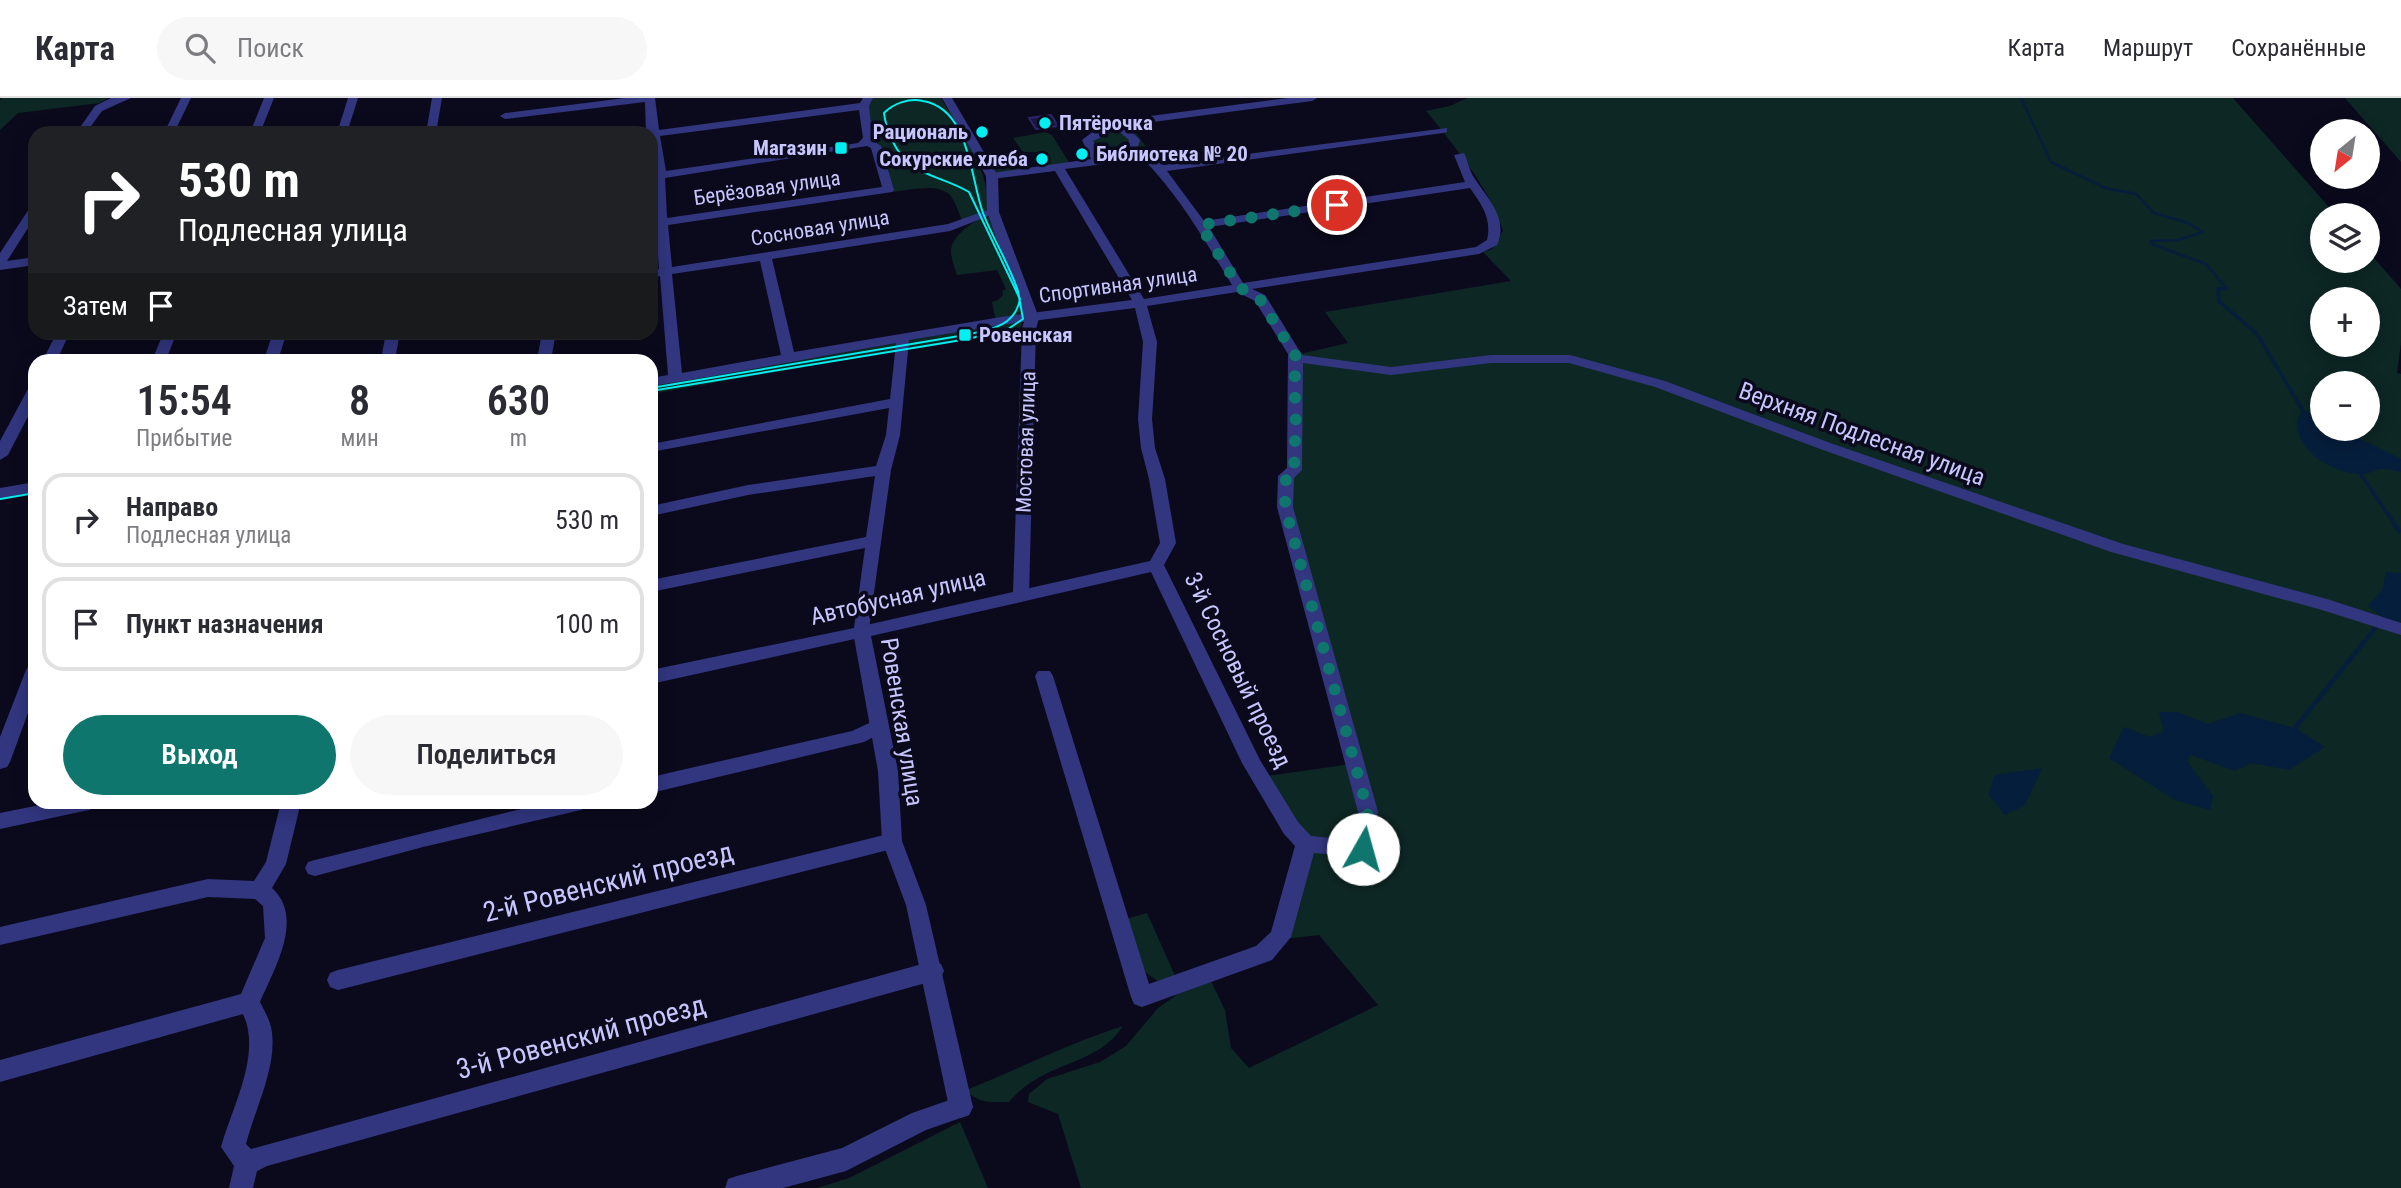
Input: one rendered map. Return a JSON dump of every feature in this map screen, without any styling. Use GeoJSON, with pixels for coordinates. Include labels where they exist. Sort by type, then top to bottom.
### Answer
{"type":"FeatureCollection","features":[{"type":"Feature","properties":{"kind":"street"},"geometry":{"type":"LineString","coordinates":[[86,126],[99,107],[107,102],[126,98]]}},
{"type":"Feature","properties":{"kind":"street"},"geometry":{"type":"LineString","coordinates":[[172,126],[186,98]]}},
{"type":"Feature","properties":{"kind":"street"},"geometry":{"type":"LineString","coordinates":[[258,126],[269,98]]}},
{"type":"Feature","properties":{"kind":"street"},"geometry":{"type":"LineString","coordinates":[[344,126],[353,98]]}},
{"type":"Feature","properties":{"kind":"street"},"geometry":{"type":"LineString","coordinates":[[432,126],[437,98]]}},
{"type":"Feature","properties":{"kind":"street"},"geometry":{"type":"LineString","coordinates":[[552,111],[553,98]]}},
{"type":"Feature","properties":{"kind":"street"},"geometry":{"type":"LineString","coordinates":[[505,116],[650,98],[652,126]]}},
{"type":"Feature","properties":{"kind":"street","name":"Мостовая улица"},"geometry":{"type":"LineString","coordinates":[[947,98],[992,176],[993,212],[1032,318],[1029,329],[1021,596]]}},
{"type":"Feature","properties":{"kind":"street"},"geometry":{"type":"LineString","coordinates":[[1098,162],[1087,140],[1096,132],[1122,128],[1135,121],[1312,98]]}},
{"type":"Feature","properties":{"kind":"street"},"geometry":{"type":"LineString","coordinates":[[658,132],[866,102],[868,141],[842,150],[658,176]]}},
{"type":"Feature","properties":{"kind":"street"},"geometry":{"type":"LineString","coordinates":[[1122,128],[1130,132],[1135,140],[1138,157]]}},
{"type":"Feature","properties":{"kind":"street"},"geometry":{"type":"LineString","coordinates":[[1160,169],[1227,162],[1443,130]]}},
{"type":"Feature","properties":{"kind":"street","name":"Берёзовая улица"},"geometry":{"type":"LineString","coordinates":[[658,223],[888,190],[876,146],[868,141]]}},
{"type":"Feature","properties":{"kind":"street","name":"Спортивная улица"},"geometry":{"type":"LineString","coordinates":[[658,381],[903,338],[1240,288],[1488,247],[1498,231],[1495,216],[1461,164],[1460,155]]}},
{"type":"Feature","properties":{"kind":"street"},"geometry":{"type":"LineString","coordinates":[[992,176],[1138,157],[1160,169],[1240,288],[1259,298],[1297,358],[1294,384],[1296,448],[1294,470],[1286,476],[1285,507],[1368,812],[1363,849],[1306,844],[1280,937],[1264,953],[1142,997],[1044,676]]}},
{"type":"Feature","properties":{"kind":"street","name":"3-й Сосновый проезд"},"geometry":{"type":"LineString","coordinates":[[1058,167],[1140,303],[1150,342],[1145,419],[1148,448],[1157,479],[1168,543],[1156,565],[1252,763],[1291,828],[1306,844]]}},
{"type":"Feature","properties":{"kind":"street"},"geometry":{"type":"LineString","coordinates":[[1200,225],[1473,184]]}},
{"type":"Feature","properties":{"kind":"street","name":"Сосновая улица"},"geometry":{"type":"LineString","coordinates":[[658,273],[950,227],[993,212]]}},
{"type":"Feature","properties":{"kind":"street"},"geometry":{"type":"LineString","coordinates":[[0,265],[28,219]]}},
{"type":"Feature","properties":{"kind":"street"},"geometry":{"type":"LineString","coordinates":[[658,228],[666,271],[675,378]]}},
{"type":"Feature","properties":{"kind":"street"},"geometry":{"type":"LineString","coordinates":[[765,256],[788,357]]}},
{"type":"Feature","properties":{"kind":"street"},"geometry":{"type":"LineString","coordinates":[[0,265],[28,262]]}},
{"type":"Feature","properties":{"kind":"street","name":"Ровенская улица"},"geometry":{"type":"LineString","coordinates":[[737,1188],[846,1159],[920,1121],[961,1107],[933,971],[916,905],[892,841],[888,771],[862,632],[883,470],[893,435],[903,338]]}},
{"type":"Feature","properties":{"kind":"street","name":"Верхняя Подлесная улица"},"geometry":{"type":"LineString","coordinates":[[1297,358],[1391,371],[1491,359],[1570,359],[1660,384],[1828,447],[2117,548],[2327,605],[2401,629]]}},
{"type":"Feature","properties":{"kind":"street"},"geometry":{"type":"LineString","coordinates":[[0,455],[28,402]]}},
{"type":"Feature","properties":{"kind":"street"},"geometry":{"type":"LineString","coordinates":[[658,447],[897,402]]}},
{"type":"Feature","properties":{"kind":"street"},"geometry":{"type":"LineString","coordinates":[[658,510],[748,490],[883,470]]}},
{"type":"Feature","properties":{"kind":"street"},"geometry":{"type":"LineString","coordinates":[[0,493],[28,488]]}},
{"type":"Feature","properties":{"kind":"street"},"geometry":{"type":"LineString","coordinates":[[658,585],[873,541]]}},
{"type":"Feature","properties":{"kind":"street","name":"Автобусная улица"},"geometry":{"type":"LineString","coordinates":[[658,676],[1156,565]]}},
{"type":"Feature","properties":{"kind":"street"},"geometry":{"type":"LineString","coordinates":[[0,762],[28,688]]}},
{"type":"Feature","properties":{"kind":"street"},"geometry":{"type":"LineString","coordinates":[[658,783],[857,737],[878,726]]}},
{"type":"Feature","properties":{"kind":"street"},"geometry":{"type":"LineString","coordinates":[[0,821],[56,809]]}},
{"type":"Feature","properties":{"kind":"street"},"geometry":{"type":"LineString","coordinates":[[260,890],[276,864],[289,809]]}},
{"type":"Feature","properties":{"kind":"street"},"geometry":{"type":"LineString","coordinates":[[315,867],[552,809]]}},
{"type":"Feature","properties":{"kind":"street","name":"2-й Ровенский проезд"},"geometry":{"type":"LineString","coordinates":[[338,980],[892,841]]}},
{"type":"Feature","properties":{"kind":"street"},"geometry":{"type":"LineString","coordinates":[[0,936],[208,888],[260,890],[273,902],[276,938],[249,1002],[260,1027],[260,1058],[233,1147],[247,1164],[241,1188]]}},
{"type":"Feature","properties":{"kind":"street","name":"3-й Ровенский проезд"},"geometry":{"type":"LineString","coordinates":[[247,1164],[264,1156],[933,971]]}},
{"type":"Feature","properties":{"kind":"street"},"geometry":{"type":"LineString","coordinates":[[0,1071],[249,1002]]}},
{"type":"Feature","properties":{"kind":"green space"},"geometry":{"type":"Polygon","coordinates":[[[2,98],[108,98],[100,103],[18,113],[0,130],[2,98]]]}},
{"type":"Feature","properties":{"kind":"green space"},"geometry":{"type":"Polygon","coordinates":[[[873,98],[941,98],[979,166],[987,195],[987,210],[963,222],[952,198],[944,191],[930,188],[892,192],[871,128],[868,107],[873,98]]]}},
{"type":"Feature","properties":{"kind":"green space"},"geometry":{"type":"Polygon","coordinates":[[[1467,98],[2233,98],[2310,185],[2310,189],[2325,203],[2310,203],[2310,273],[2380,273],[2380,265],[2401,289],[2401,343],[2397,373],[2401,374],[2401,1188],[1081,1188],[1058,1114],[1028,1102],[1029,1094],[1047,1079],[1100,1062],[1126,1046],[1158,1008],[1181,992],[1210,979],[1225,1010],[1231,1048],[1249,1068],[1378,1005],[1319,935],[1285,939],[1312,851],[1376,849],[1287,500],[1300,354],[1348,343],[1325,312],[1511,281],[1483,252],[1492,249],[1503,231],[1490,200],[1470,168],[1426,111],[1450,106],[1467,98]]]}},
{"type":"Feature","properties":{"kind":"green space"},"geometry":{"type":"Polygon","coordinates":[[[2345,98],[2401,98],[2401,162],[2380,138],[2380,119],[2363,119],[2345,98]]]}},
{"type":"Feature","properties":{"kind":"green space"},"geometry":{"type":"Polygon","coordinates":[[[1134,130],[1150,153],[1102,160],[1090,139],[1095,135],[1134,130]]]}},
{"type":"Feature","properties":{"kind":"green space"},"geometry":{"type":"Polygon","coordinates":[[[1045,132],[1052,135],[1070,164],[1040,167],[1037,165],[1051,163],[1047,152],[1023,152],[1013,138],[1045,132]]]}},
{"type":"Feature","properties":{"kind":"green space"},"geometry":{"type":"Polygon","coordinates":[[[1008,153],[1025,159],[1024,164],[1015,172],[996,173],[985,156],[1008,153]]]}},
{"type":"Feature","properties":{"kind":"green space"},"geometry":{"type":"Polygon","coordinates":[[[988,216],[1025,302],[1022,316],[998,320],[995,317],[992,302],[998,300],[1006,289],[997,270],[957,275],[951,254],[952,245],[959,234],[971,224],[988,216]]]}},
{"type":"Feature","properties":{"kind":"green space"},"geometry":{"type":"Polygon","coordinates":[[[1017,321],[1023,324],[1019,329],[658,393],[658,385],[789,358],[1017,321]]]}},
{"type":"Feature","properties":{"kind":"green space"},"geometry":{"type":"Polygon","coordinates":[[[1351,764],[1363,822],[1352,846],[1305,838],[1266,776],[1351,764]]]}},
{"type":"Feature","properties":{"kind":"green space"},"geometry":{"type":"Polygon","coordinates":[[[1147,913],[1176,978],[1159,982],[1142,970],[1126,919],[1147,913]]]}},
{"type":"Feature","properties":{"kind":"green space"},"geometry":{"type":"Polygon","coordinates":[[[1123,1026],[1112,1040],[1099,1050],[1038,1078],[1009,1102],[980,1100],[966,1090],[1064,1048],[1123,1026]]]}},
{"type":"Feature","properties":{"kind":"green space"},"geometry":{"type":"Polygon","coordinates":[[[960,1122],[988,1188],[817,1188],[849,1178],[960,1122]]]}},
{"type":"Feature","properties":{"kind":"water"},"geometry":{"type":"Polygon","coordinates":[[[2302,409],[2310,413],[2310,441],[2365,441],[2401,459],[2401,472],[2380,469],[2359,474],[2334,468],[2312,454],[2304,444],[2298,421],[2302,409]]]}},
{"type":"Feature","properties":{"kind":"water"},"geometry":{"type":"Polygon","coordinates":[[[2386,572],[2401,573],[2401,622],[2383,618],[2368,606],[2382,590],[2386,572]]]}},
{"type":"Feature","properties":{"kind":"water"},"geometry":{"type":"Polygon","coordinates":[[[2159,712],[2177,712],[2208,724],[2240,713],[2295,728],[2325,747],[2289,770],[2251,763],[2235,771],[2191,755],[2187,761],[2213,796],[2210,810],[2175,800],[2109,758],[2124,727],[2150,737],[2164,731],[2159,712]]]}},
{"type":"Feature","properties":{"kind":"water"},"geometry":{"type":"Polygon","coordinates":[[[2042,768],[2025,805],[2005,815],[1988,794],[1995,775],[2042,768]]]}},
{"type":"Feature","properties":{"kind":"building"},"geometry":{"type":"Polygon","coordinates":[[[1051,115],[1058,126],[1036,129],[1029,118],[1051,115]]]}},
{"type":"Feature","properties":{"kind":"waterway"},"geometry":{"type":"LineString","coordinates":[[2021,98],[2051,162],[2105,188],[2136,194],[2154,213],[2188,223],[2203,232],[2178,240],[2150,241],[2154,245],[2206,264],[2227,289],[2218,289]]}},
{"type":"Feature","properties":{"kind":"waterway"},"geometry":{"type":"LineString","coordinates":[[2218,289],[2226,288]]}},
{"type":"Feature","properties":{"kind":"waterway"},"geometry":{"type":"LineString","coordinates":[[2218,289],[2219,301],[2257,334],[2302,409]]}},
{"type":"Feature","properties":{"kind":"waterway"},"geometry":{"type":"LineString","coordinates":[[2361,475],[2396,526]]}},
{"type":"Feature","properties":{"kind":"waterway"},"geometry":{"type":"LineString","coordinates":[[2395,525],[2399,531]]}},
{"type":"Feature","properties":{"kind":"waterway"},"geometry":{"type":"LineString","coordinates":[[2295,728],[2380,622]]}},
{"type":"Feature","properties":{"kind":"tram line"},"geometry":{"type":"LineString","coordinates":[[912,100],[923,101],[939,107],[959,130],[966,146],[983,213],[1019,297],[969,192],[916,168],[899,152],[892,140],[884,113],[892,106],[912,100]]}},
{"type":"Feature","properties":{"kind":"tram line"},"geometry":{"type":"LineString","coordinates":[[658,387],[992,329],[1013,316],[1020,300]]}},
{"type":"Feature","properties":{"kind":"tram line"},"geometry":{"type":"LineString","coordinates":[[658,390],[968,339],[1008,329],[1023,319],[1020,300]]}},
{"type":"Feature","properties":{"kind":"tram line"},"geometry":{"type":"LineString","coordinates":[[0,499],[28,494]]}},
{"type":"Feature","properties":{"kind":"place","name":"Пятёрочка"},"geometry":{"type":"Point","coordinates":[1045,123]}},
{"type":"Feature","properties":{"kind":"place","name":"Рациональ"},"geometry":{"type":"Point","coordinates":[982,132]}},
{"type":"Feature","properties":{"kind":"place","name":"Магазин"},"geometry":{"type":"Point","coordinates":[841,148]}},
{"type":"Feature","properties":{"kind":"place","name":"Библиотека № 20"},"geometry":{"type":"Point","coordinates":[1082,154]}},
{"type":"Feature","properties":{"kind":"place","name":"Сокурские хлеба"},"geometry":{"type":"Point","coordinates":[1042,159]}},
{"type":"Feature","properties":{"kind":"place","name":"Ровенская"},"geometry":{"type":"Point","coordinates":[965,335]}},
{"type":"Feature","properties":{"kind":"route"},"geometry":{"type":"LineString","coordinates":[[1337,205],[1200,225],[1240,288],[1259,298],[1297,358],[1294,384],[1296,448],[1294,470],[1286,476],[1285,507],[1368,812],[1363,849]]}}]}
